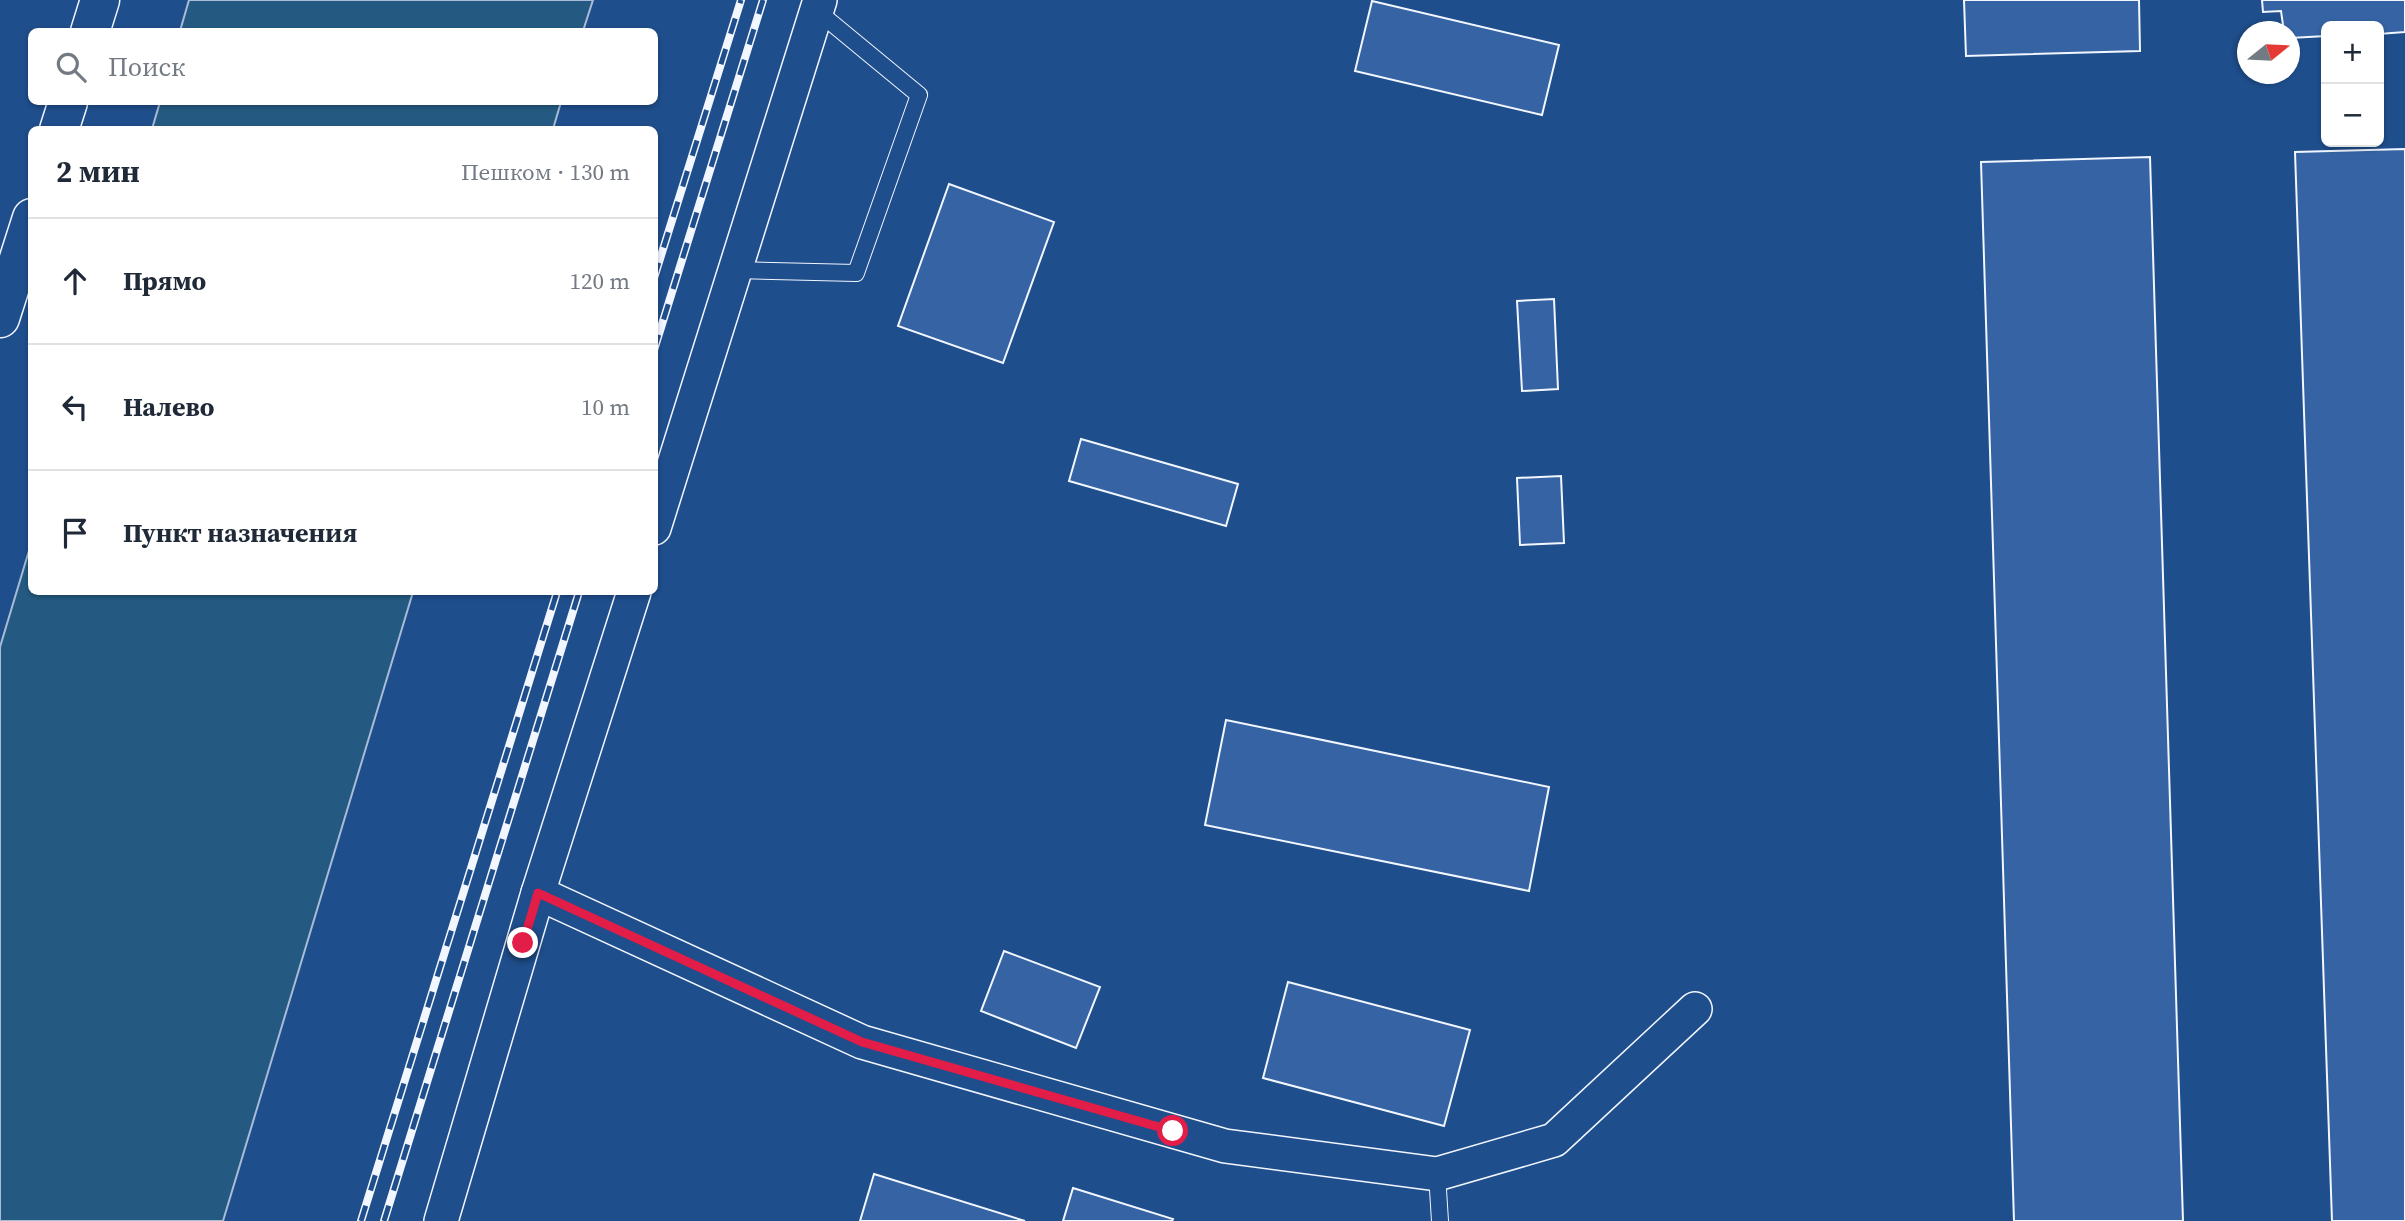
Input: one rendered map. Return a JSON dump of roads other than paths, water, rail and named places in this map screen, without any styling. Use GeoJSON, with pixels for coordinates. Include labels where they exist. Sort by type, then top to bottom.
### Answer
{"type":"FeatureCollection","features":[{"type":"Feature","properties":{"kind":"main road"},"geometry":{"type":"LineString","coordinates":[[91,28],[100,0]]}},
{"type":"Feature","properties":{"kind":"main road"},"geometry":{"type":"LineString","coordinates":[[60,126],[67,105]]}},
{"type":"Feature","properties":{"kind":"main road"},"geometry":{"type":"LineString","coordinates":[[0,318],[28,230]]}},
{"type":"Feature","properties":{"kind":"street"},"geometry":{"type":"LineString","coordinates":[[658,516],[818,5]]}},
{"type":"Feature","properties":{"kind":"street"},"geometry":{"type":"LineString","coordinates":[[441,1221],[538,893],[633,595]]}},
{"type":"Feature","properties":{"kind":"street"},"geometry":{"type":"LineString","coordinates":[[538,893],[862,1042],[1225,1146],[1437,1174],[1554,1140],[1695,1009]]}},
{"type":"Feature","properties":{"kind":"lane"},"geometry":{"type":"LineString","coordinates":[[737,270],[856,272],[919,95],[818,5]]}},
{"type":"Feature","properties":{"kind":"lane"},"geometry":{"type":"LineString","coordinates":[[1437,1174],[1440,1221]]}},
{"type":"Feature","properties":{"kind":"railway"},"geometry":{"type":"LineString","coordinates":[[658,265],[741,0]]}},
{"type":"Feature","properties":{"kind":"railway"},"geometry":{"type":"LineString","coordinates":[[658,337],[763,0]]}},
{"type":"Feature","properties":{"kind":"railway"},"geometry":{"type":"LineString","coordinates":[[361,1221],[556,595]]}},
{"type":"Feature","properties":{"kind":"railway"},"geometry":{"type":"LineString","coordinates":[[384,1221],[578,595]]}}]}
